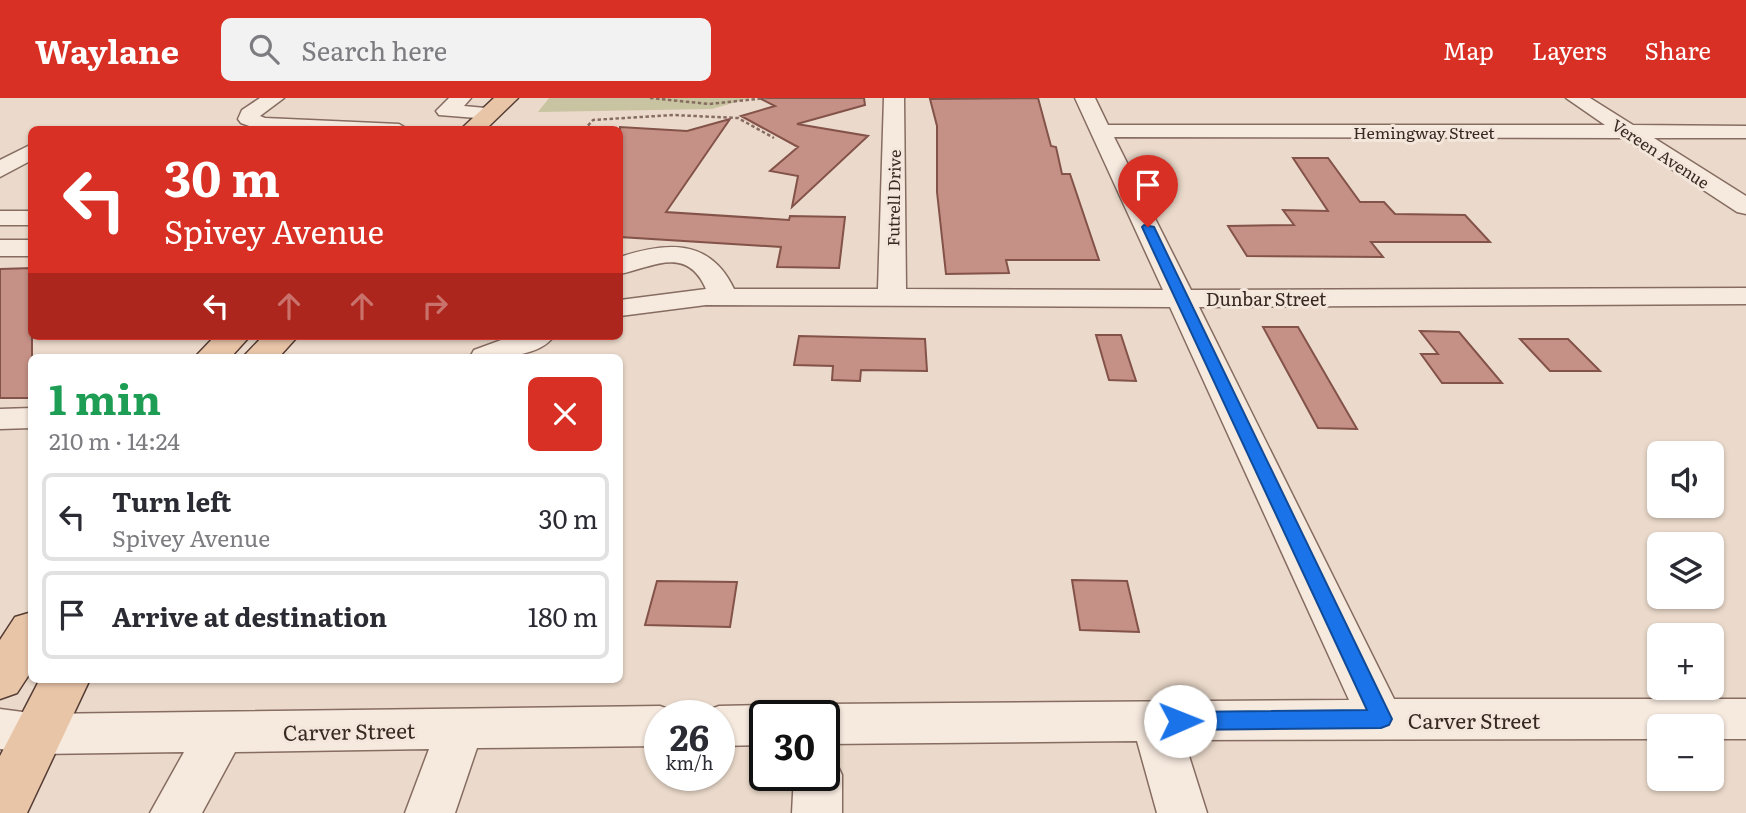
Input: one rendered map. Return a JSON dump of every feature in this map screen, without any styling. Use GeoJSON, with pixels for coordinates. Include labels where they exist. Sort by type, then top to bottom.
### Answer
{"type":"FeatureCollection","features":[{"type":"Feature","properties":{"kind":"main road"},"geometry":{"type":"LineString","coordinates":[[495,121],[517,102]]}},
{"type":"Feature","properties":{"kind":"main road"},"geometry":{"type":"LineString","coordinates":[[215,354],[230,340]]}},
{"type":"Feature","properties":{"kind":"main road"},"geometry":{"type":"LineString","coordinates":[[263,354],[278,340]]}},
{"type":"Feature","properties":{"kind":"main road"},"geometry":{"type":"LineString","coordinates":[[0,679],[28,636]]}},
{"type":"Feature","properties":{"kind":"main road"},"geometry":{"type":"LineString","coordinates":[[0,812],[19,732],[62,683]]}},
{"type":"Feature","properties":{"kind":"street"},"geometry":{"type":"LineString","coordinates":[[274,98],[249,114],[248,120],[263,124],[308,126]]}},
{"type":"Feature","properties":{"kind":"street"},"geometry":{"type":"LineString","coordinates":[[461,98],[446,111],[495,121]]}},
{"type":"Feature","properties":{"kind":"street","name":"Futrell Drive"},"geometry":{"type":"LineString","coordinates":[[892,297],[894,98]]}},
{"type":"Feature","properties":{"kind":"street"},"geometry":{"type":"LineString","coordinates":[[1085,98],[1381,719]]}},
{"type":"Feature","properties":{"kind":"street","name":"Vereen Avenue"},"geometry":{"type":"LineString","coordinates":[[1576,98],[1746,207]]}},
{"type":"Feature","properties":{"kind":"street","name":"Hemingway Street"},"geometry":{"type":"LineString","coordinates":[[1102,131],[1746,132]]}},
{"type":"Feature","properties":{"kind":"street"},"geometry":{"type":"LineString","coordinates":[[0,170],[28,152]]}},
{"type":"Feature","properties":{"kind":"street"},"geometry":{"type":"LineString","coordinates":[[0,218],[28,218]]}},
{"type":"Feature","properties":{"kind":"street"},"geometry":{"type":"LineString","coordinates":[[0,248],[28,248]]}},
{"type":"Feature","properties":{"kind":"street"},"geometry":{"type":"LineString","coordinates":[[623,265],[651,257],[686,257],[710,269],[724,297]]}},
{"type":"Feature","properties":{"kind":"street","name":"Dunbar Street"},"geometry":{"type":"LineString","coordinates":[[623,308],[724,297],[1182,299],[1746,296]]}},
{"type":"Feature","properties":{"kind":"street"},"geometry":{"type":"LineString","coordinates":[[493,354],[529,340]]}},
{"type":"Feature","properties":{"kind":"street","name":"Carver Street"},"geometry":{"type":"LineString","coordinates":[[840,724],[1746,719]]}},
{"type":"Feature","properties":{"kind":"street"},"geometry":{"type":"LineString","coordinates":[[1155,721],[1182,813]]}},
{"type":"Feature","properties":{"kind":"street","name":"Carver Street"},"geometry":{"type":"LineString","coordinates":[[19,732],[644,726]]}},
{"type":"Feature","properties":{"kind":"street"},"geometry":{"type":"LineString","coordinates":[[430,813],[460,728]]}},
{"type":"Feature","properties":{"kind":"street"},"geometry":{"type":"LineString","coordinates":[[175,813],[221,732]]}},
{"type":"Feature","properties":{"kind":"street"},"geometry":{"type":"LineString","coordinates":[[817,813],[818,791]]}},
{"type":"Feature","properties":{"kind":"path"},"geometry":{"type":"LineString","coordinates":[[650,98],[690,103],[749,102],[768,98]]}},
{"type":"Feature","properties":{"kind":"path"},"geometry":{"type":"LineString","coordinates":[[588,126],[593,120],[673,115],[737,118],[774,138]]}},
{"type":"Feature","properties":{"kind":"shaded area"},"geometry":{"type":"Polygon","coordinates":[[[549,98],[750,98],[712,109],[538,112],[549,98]]]}},
{"type":"Feature","properties":{"kind":"building"},"geometry":{"type":"Polygon","coordinates":[[[759,98],[864,98],[865,105],[797,124],[868,136],[792,207],[798,176],[770,171],[798,147],[741,116],[775,106],[759,98]]]}},
{"type":"Feature","properties":{"kind":"building"},"geometry":{"type":"Polygon","coordinates":[[[1038,98],[1051,146],[1056,147],[1062,174],[1070,174],[1099,260],[1006,260],[1009,273],[946,274],[937,192],[937,126],[930,99],[1038,98]]]}},
{"type":"Feature","properties":{"kind":"building"},"geometry":{"type":"Polygon","coordinates":[[[730,119],[666,212],[789,220],[790,216],[845,217],[839,268],[777,267],[781,247],[623,237],[623,127],[687,131],[730,119]]]}},
{"type":"Feature","properties":{"kind":"building"},"geometry":{"type":"Polygon","coordinates":[[[1293,158],[1328,158],[1360,202],[1384,202],[1395,214],[1465,215],[1490,242],[1371,242],[1383,257],[1247,256],[1228,226],[1294,225],[1283,210],[1328,211],[1293,158]]]}},
{"type":"Feature","properties":{"kind":"building"},"geometry":{"type":"Polygon","coordinates":[[[28,268],[28,340],[32,340],[32,354],[28,354],[28,398],[0,398],[0,269],[28,268]]]}},
{"type":"Feature","properties":{"kind":"building"},"geometry":{"type":"Polygon","coordinates":[[[1263,327],[1298,327],[1357,429],[1318,428],[1263,327]]]}},
{"type":"Feature","properties":{"kind":"building"},"geometry":{"type":"Polygon","coordinates":[[[1420,331],[1459,332],[1502,383],[1442,383],[1421,354],[1438,354],[1420,331]]]}},
{"type":"Feature","properties":{"kind":"building"},"geometry":{"type":"Polygon","coordinates":[[[1096,335],[1121,335],[1136,381],[1109,380],[1096,335]]]}},
{"type":"Feature","properties":{"kind":"building"},"geometry":{"type":"Polygon","coordinates":[[[799,336],[925,339],[927,371],[861,370],[860,381],[832,380],[833,366],[794,365],[799,336]]]}},
{"type":"Feature","properties":{"kind":"building"},"geometry":{"type":"Polygon","coordinates":[[[1520,339],[1568,339],[1600,371],[1550,371],[1520,339]]]}},
{"type":"Feature","properties":{"kind":"building"},"geometry":{"type":"Polygon","coordinates":[[[1072,580],[1127,581],[1139,632],[1080,630],[1072,580]]]}},
{"type":"Feature","properties":{"kind":"building"},"geometry":{"type":"Polygon","coordinates":[[[657,581],[737,582],[730,627],[645,625],[657,581]]]}},
{"type":"Feature","properties":{"kind":"route"},"geometry":{"type":"LineString","coordinates":[[1148,227],[1381,719],[1180,721]]}}]}
